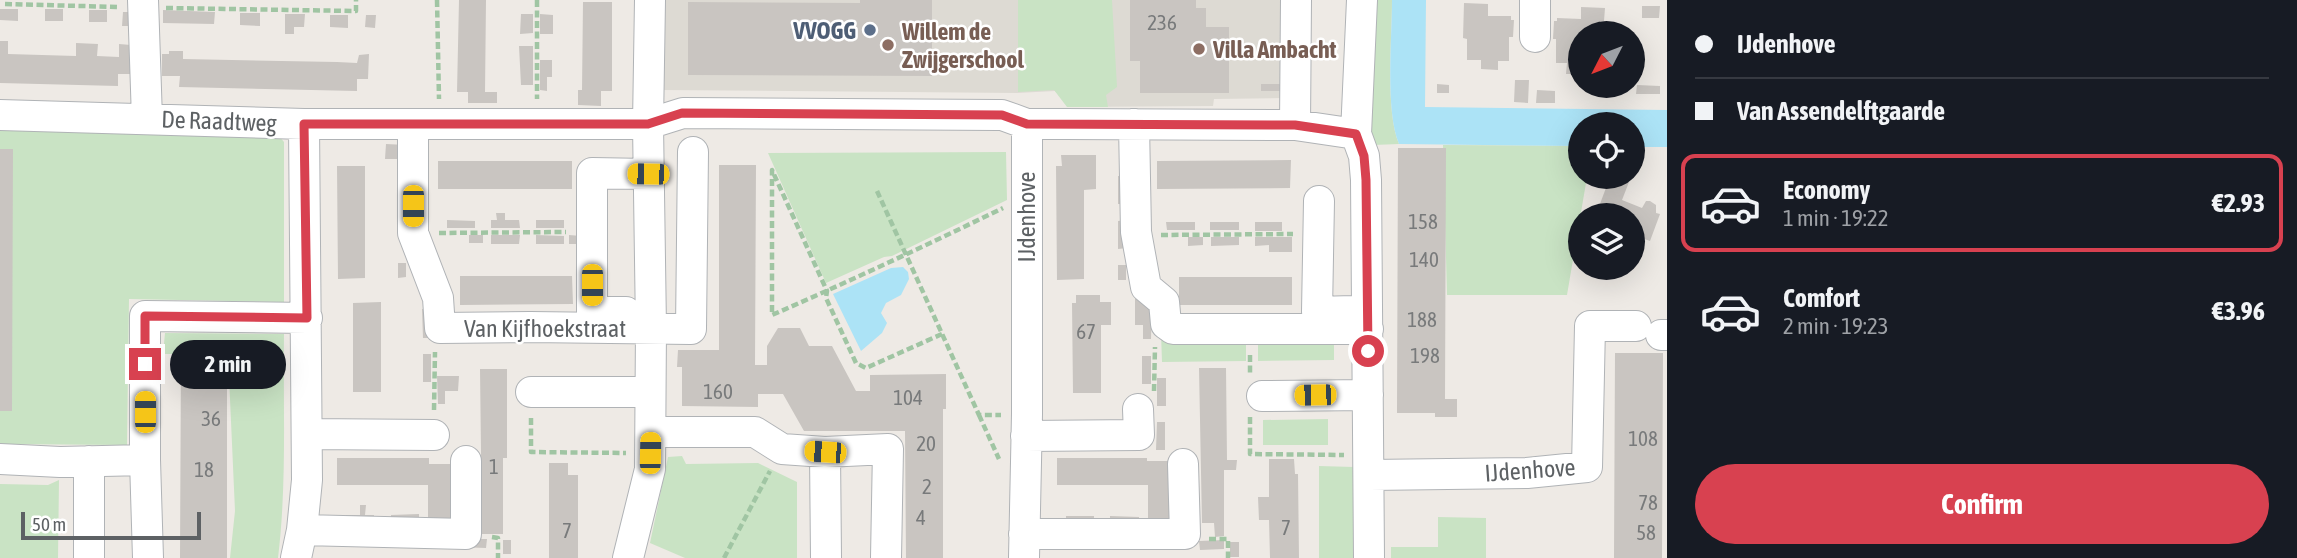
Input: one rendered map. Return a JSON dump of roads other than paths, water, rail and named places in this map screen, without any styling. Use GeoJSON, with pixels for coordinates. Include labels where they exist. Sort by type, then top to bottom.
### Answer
{"type":"FeatureCollection","features":[{"type":"Feature","properties":{"kind":"street","name":"Van Kijfhoekstraat"},"geometry":{"type":"LineString","coordinates":[[628,558],[650,469],[650,0]]}},
{"type":"Feature","properties":{"kind":"street"},"geometry":{"type":"LineString","coordinates":[[1295,125],[1296,0]]}},
{"type":"Feature","properties":{"kind":"street"},"geometry":{"type":"LineString","coordinates":[[1362,0],[1356,134],[1364,156],[1366,180],[1369,558]]}},
{"type":"Feature","properties":{"kind":"street"},"geometry":{"type":"LineString","coordinates":[[1535,0],[1535,37]]}},
{"type":"Feature","properties":{"kind":"street"},"geometry":{"type":"LineString","coordinates":[[143,4],[147,119]]}},
{"type":"Feature","properties":{"kind":"street"},"geometry":{"type":"LineString","coordinates":[[648,124],[682,113],[1002,115],[1027,124],[1295,125],[1356,134]]}},
{"type":"Feature","properties":{"kind":"street","name":"De Raadtweg"},"geometry":{"type":"LineString","coordinates":[[0,115],[304,124],[648,124]]}},
{"type":"Feature","properties":{"kind":"street"},"geometry":{"type":"LineString","coordinates":[[304,124],[307,480],[299,544],[466,534],[466,461]]}},
{"type":"Feature","properties":{"kind":"street","name":"Van Kijfhoekstraat"},"geometry":{"type":"LineString","coordinates":[[426,124],[413,233],[438,298],[440,328],[651,320]]}},
{"type":"Feature","properties":{"kind":"street","name":"IJdenhove"},"geometry":{"type":"LineString","coordinates":[[1024,546],[1027,124]]}},
{"type":"Feature","properties":{"kind":"street"},"geometry":{"type":"LineString","coordinates":[[1134,124],[1136,234],[1146,287],[1164,302],[1166,324],[1173,329],[1250,329],[1368,320]]}},
{"type":"Feature","properties":{"kind":"street"},"geometry":{"type":"LineString","coordinates":[[648,174],[592,173],[592,312],[691,328],[693,152]]}},
{"type":"Feature","properties":{"kind":"street"},"geometry":{"type":"LineString","coordinates":[[1318,201],[1317,312],[1368,320]]}},
{"type":"Feature","properties":{"kind":"street"},"geometry":{"type":"LineString","coordinates":[[148,558],[145,316],[307,318]]}},
{"type":"Feature","properties":{"kind":"street","name":"IJdenhove"},"geometry":{"type":"LineString","coordinates":[[1370,465],[1527,473],[1587,467],[1590,326],[1655,332]]}},
{"type":"Feature","properties":{"kind":"street"},"geometry":{"type":"LineString","coordinates":[[531,392],[650,392]]}},
{"type":"Feature","properties":{"kind":"street"},"geometry":{"type":"LineString","coordinates":[[1256,396],[1368,395]]}},
{"type":"Feature","properties":{"kind":"street"},"geometry":{"type":"LineString","coordinates":[[1026,425],[1139,435],[1138,409]]}},
{"type":"Feature","properties":{"kind":"street"},"geometry":{"type":"LineString","coordinates":[[651,432],[755,432],[782,449],[825,452],[888,449],[886,558]]}},
{"type":"Feature","properties":{"kind":"street"},"geometry":{"type":"LineString","coordinates":[[307,434],[434,435]]}},
{"type":"Feature","properties":{"kind":"street"},"geometry":{"type":"LineString","coordinates":[[825,452],[825,558]]}},
{"type":"Feature","properties":{"kind":"street"},"geometry":{"type":"LineString","coordinates":[[0,459],[145,460]]}},
{"type":"Feature","properties":{"kind":"street"},"geometry":{"type":"LineString","coordinates":[[89,461],[89,558]]}},
{"type":"Feature","properties":{"kind":"street"},"geometry":{"type":"LineString","coordinates":[[1024,546],[1185,534],[1183,464]]}},
{"type":"Feature","properties":{"kind":"water"},"geometry":{"type":"Polygon","coordinates":[[[1392,0],[1426,0],[1425,107],[1667,110],[1667,147],[1645,147],[1645,112],[1568,112],[1568,146],[1399,144],[1392,113],[1392,0]]]}},
{"type":"Feature","properties":{"kind":"water"},"geometry":{"type":"Polygon","coordinates":[[[903,267],[908,272],[909,279],[901,295],[886,303],[881,313],[887,323],[882,333],[861,351],[833,294],[891,268],[903,267]]]}},
{"type":"Feature","properties":{"kind":"place","name":"VVOGG"},"geometry":{"type":"Point","coordinates":[870,30]}},
{"type":"Feature","properties":{"kind":"place","name":"Willem de Zwijgerschool"},"geometry":{"type":"Point","coordinates":[888,45]}},
{"type":"Feature","properties":{"kind":"place","name":"Villa Ambacht"},"geometry":{"type":"Point","coordinates":[1199,49]}}]}
